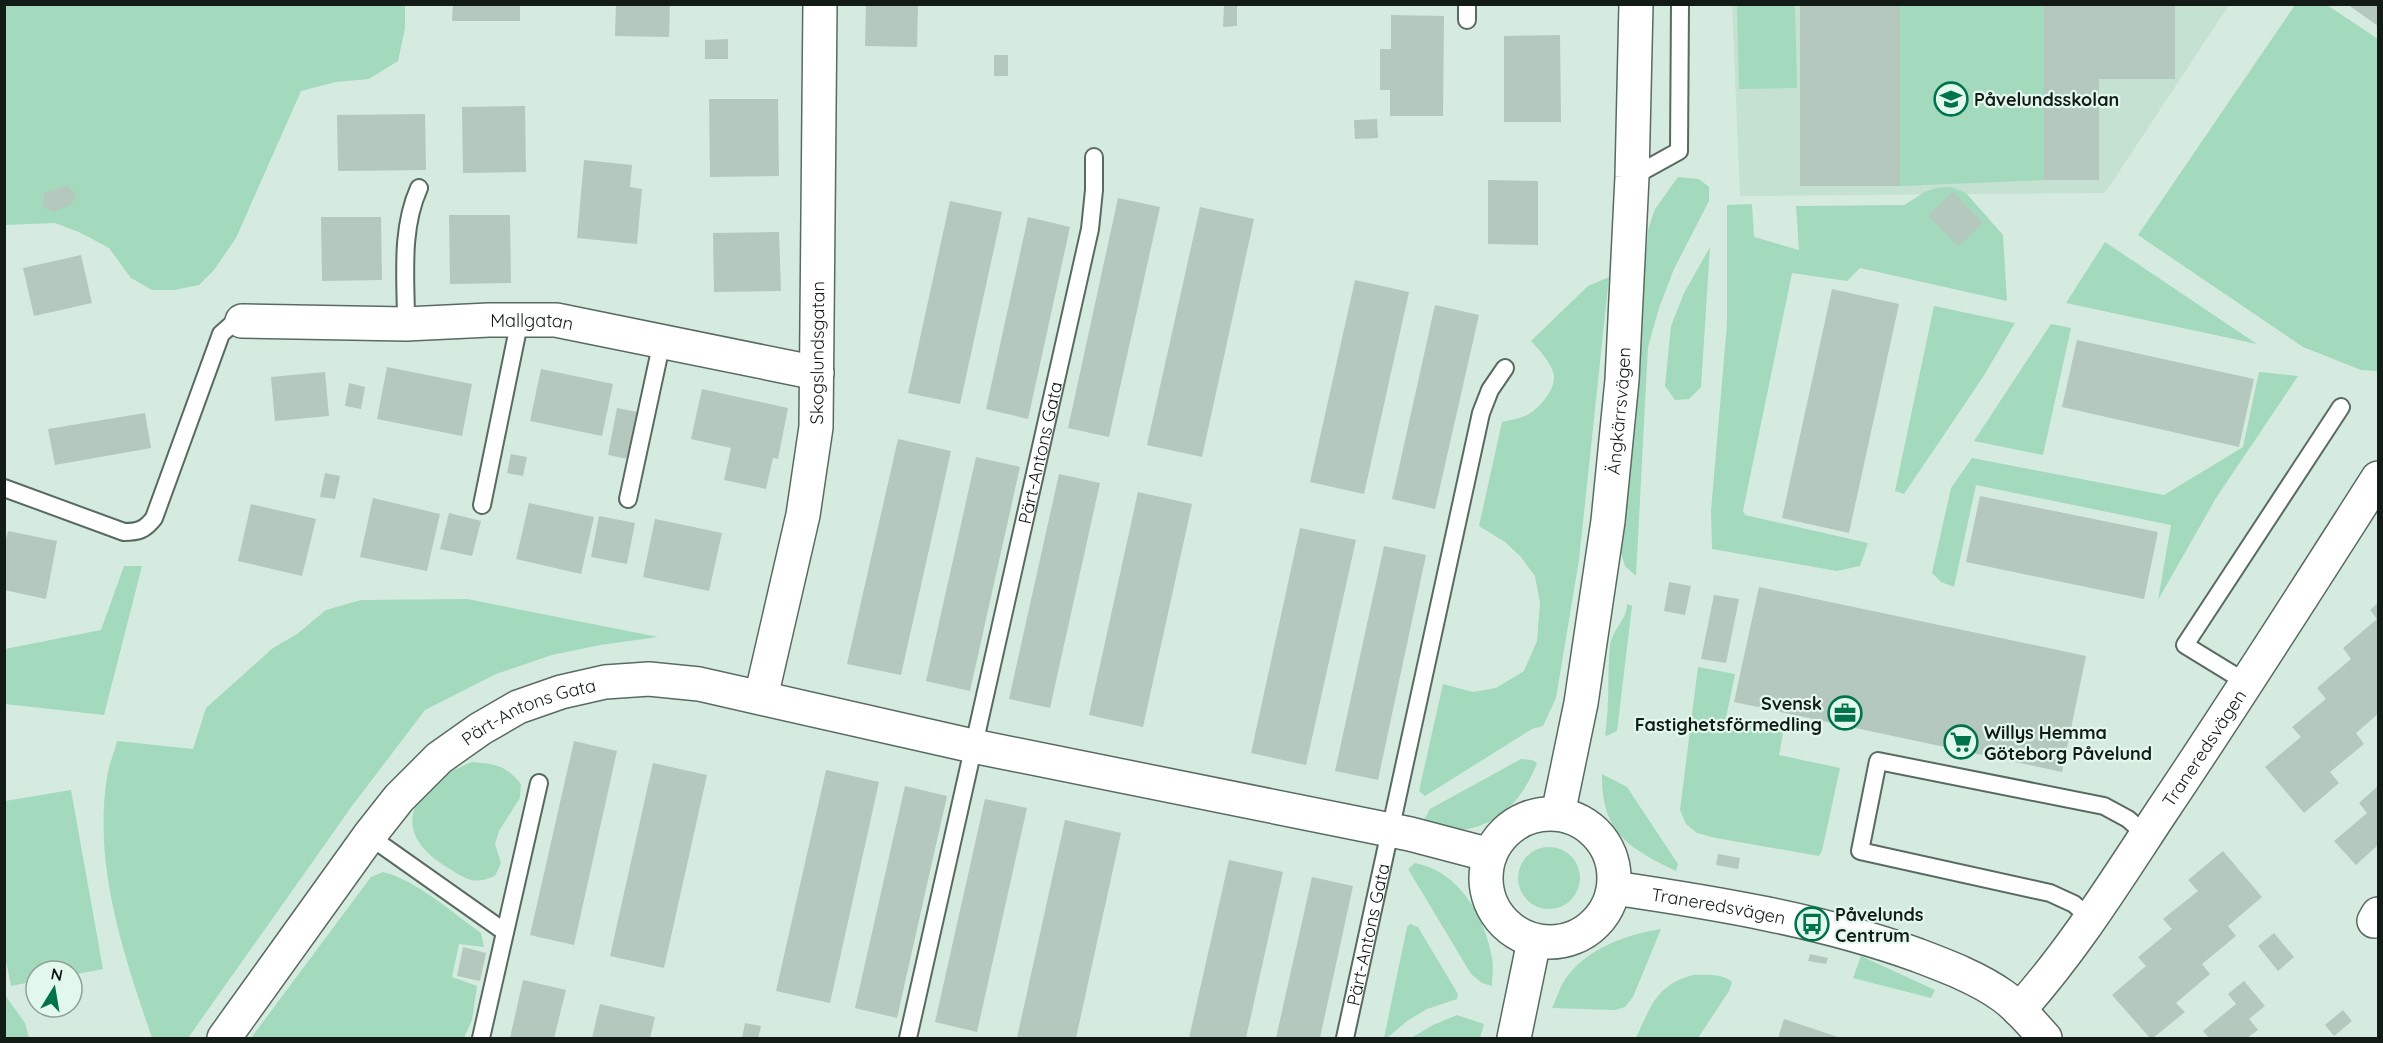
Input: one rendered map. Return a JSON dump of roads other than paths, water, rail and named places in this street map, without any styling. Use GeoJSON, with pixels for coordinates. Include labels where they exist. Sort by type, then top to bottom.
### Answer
{"type":"FeatureCollection","features":[{"type":"Feature","properties":{"kind":"street","name":"Skogslundsgatan"},"geometry":{"type":"LineString","coordinates":[[761,697],[803,515],[812,468],[816,427],[820,4]]}},
{"type":"Feature","properties":{"kind":"street","name":"Ängkärrsvägen"},"geometry":{"type":"LineString","coordinates":[[1558,814],[1581,703],[1608,521],[1622,380],[1632,177],[1636,4]]}},
{"type":"Feature","properties":{"kind":"street","name":"Mallgatan"},"geometry":{"type":"LineString","coordinates":[[242,321],[406,324],[520,319],[556,320],[817,373]]}},
{"type":"Feature","properties":{"kind":"street","name":"Traneredsvägen"},"geometry":{"type":"LineString","coordinates":[[2019,1010],[2049,976],[2090,919],[2247,683],[2379,478]]}},
{"type":"Feature","properties":{"kind":"street","name":"Pärt-Antons Gata"},"geometry":{"type":"LineString","coordinates":[[224,1038],[369,836],[399,798],[439,758],[480,729],[518,707],[561,692],[605,682],[649,679],[699,684],[973,746],[1390,831],[1490,855]]}},
{"type":"Feature","properties":{"kind":"street"},"geometry":{"type":"LineString","coordinates":[[1541,814],[1558,814],[1578,820],[1595,832],[1608,848],[1614,867],[1614,888],[1607,909],[1594,926],[1576,937],[1556,943],[1534,941],[1518,934],[1503,923],[1486,891],[1486,873],[1490,855],[1498,840],[1517,823],[1541,814]]}},
{"type":"Feature","properties":{"kind":"street","name":"Traneredsvägen"},"geometry":{"type":"LineString","coordinates":[[1614,888],[1732,909],[1851,934],[1939,963],[1986,985],[2005,997],[2044,1038]]}},
{"type":"Feature","properties":{"kind":"street"},"geometry":{"type":"LineString","coordinates":[[1514,1038],[1534,941]]}},
{"type":"Feature","properties":{"kind":"lane"},"geometry":{"type":"LineString","coordinates":[[1632,177],[1679,151],[1680,4]]}},
{"type":"Feature","properties":{"kind":"lane","name":"Pärt-Antons Gata"},"geometry":{"type":"LineString","coordinates":[[908,1038],[1090,229],[1094,190],[1094,157]]}},
{"type":"Feature","properties":{"kind":"lane"},"geometry":{"type":"LineString","coordinates":[[406,324],[407,225],[410,208],[419,188]]}},
{"type":"Feature","properties":{"kind":"lane"},"geometry":{"type":"LineString","coordinates":[[482,505],[520,319]]}},
{"type":"Feature","properties":{"kind":"lane"},"geometry":{"type":"LineString","coordinates":[[4,488],[124,532],[139,531],[148,526],[154,518],[221,334],[230,326],[242,321]]}},
{"type":"Feature","properties":{"kind":"lane"},"geometry":{"type":"LineString","coordinates":[[628,499],[662,341]]}},
{"type":"Feature","properties":{"kind":"lane","name":"Pärt-Antons Gata"},"geometry":{"type":"LineString","coordinates":[[1345,1038],[1481,413],[1490,390],[1505,368]]}},
{"type":"Feature","properties":{"kind":"lane"},"geometry":{"type":"LineString","coordinates":[[2247,683],[2185,645],[2341,407]]}},
{"type":"Feature","properties":{"kind":"lane"},"geometry":{"type":"LineString","coordinates":[[2090,919],[2074,904],[2050,893],[1860,851],[1878,761],[2104,806],[2128,819],[2146,835]]}},
{"type":"Feature","properties":{"kind":"lane"},"geometry":{"type":"LineString","coordinates":[[481,1038],[539,783]]}},
{"type":"Feature","properties":{"kind":"lane"},"geometry":{"type":"LineString","coordinates":[[369,836],[505,932]]}},
{"type":"Feature","properties":{"kind":"place","name":"Påvelundsskolan"},"geometry":{"type":"Point","coordinates":[1951,99]}},
{"type":"Feature","properties":{"kind":"place","name":"Svensk Fastighetsförmedling"},"geometry":{"type":"Point","coordinates":[1845,713]}},
{"type":"Feature","properties":{"kind":"place","name":"Willys Hemma Göteborg Påvelund"},"geometry":{"type":"Point","coordinates":[1961,742]}},
{"type":"Feature","properties":{"kind":"place","name":"Påvelunds Centrum"},"geometry":{"type":"Point","coordinates":[1812,924]}}]}
